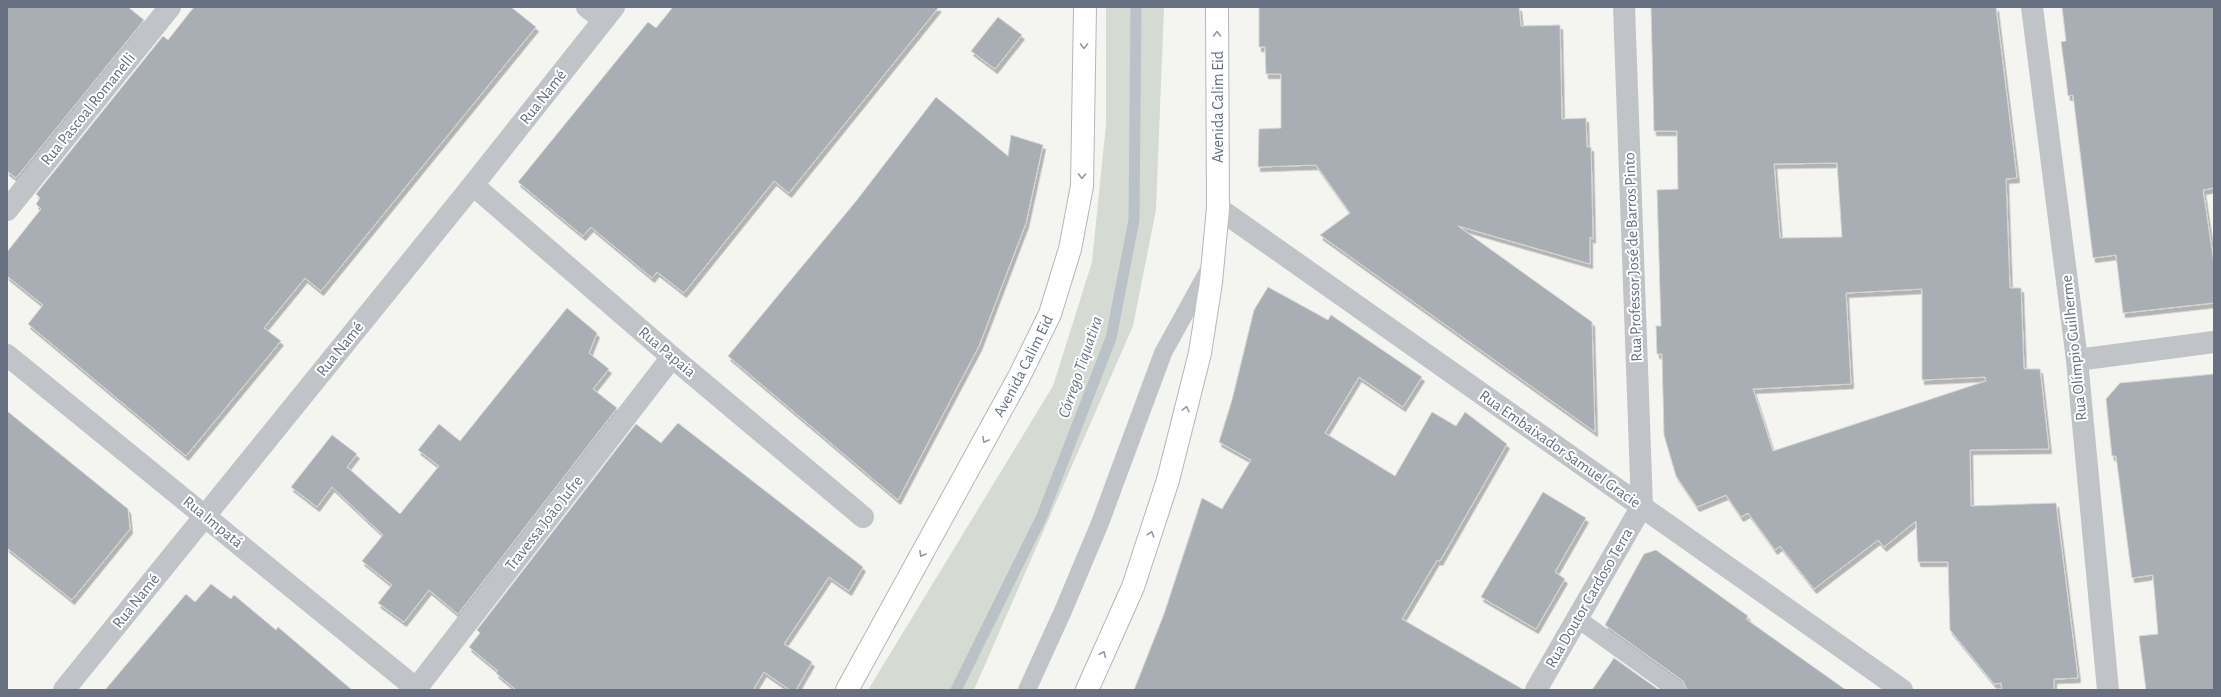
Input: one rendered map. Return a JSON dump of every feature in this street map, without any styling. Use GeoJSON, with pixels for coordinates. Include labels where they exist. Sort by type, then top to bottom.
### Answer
{"type":"FeatureCollection","features":[{"type":"Feature","properties":{"kind":"main road","name":"Avenida Calim Eid"},"geometry":{"type":"LineString","coordinates":[[848,690],[1019,377],[1050,314],[1070,249],[1082,186],[1085,7]]}},
{"type":"Feature","properties":{"kind":"main road","name":"Avenida Calim Eid"},"geometry":{"type":"LineString","coordinates":[[1087,690],[1133,587],[1168,480],[1200,353],[1213,262],[1218,208],[1217,7]]}},
{"type":"Feature","properties":{"kind":"street","name":"Rua Pascoal Romanelli"},"geometry":{"type":"LineString","coordinates":[[7,210],[170,7]]}},
{"type":"Feature","properties":{"kind":"street"},"geometry":{"type":"LineString","coordinates":[[587,7],[609,14]]}},
{"type":"Feature","properties":{"kind":"street","name":"Rua Professor José de Barros Pinto"},"geometry":{"type":"LineString","coordinates":[[1624,7],[1642,506]]}},
{"type":"Feature","properties":{"kind":"street","name":"Rua Olímpio Guilherme"},"geometry":{"type":"LineString","coordinates":[[2032,7],[2076,360],[2108,690]]}},
{"type":"Feature","properties":{"kind":"street","name":"Rua Namé"},"geometry":{"type":"LineString","coordinates":[[64,690],[473,185],[609,14]]}},
{"type":"Feature","properties":{"kind":"street","name":"Rua Papaia"},"geometry":{"type":"LineString","coordinates":[[473,185],[672,357],[864,517]]}},
{"type":"Feature","properties":{"kind":"street","name":"Rua Embaixador Samuel Gracie"},"geometry":{"type":"LineString","coordinates":[[1218,208],[1902,690]]}},
{"type":"Feature","properties":{"kind":"street"},"geometry":{"type":"LineString","coordinates":[[2076,360],[2214,342]]}},
{"type":"Feature","properties":{"kind":"street","name":"Rua Impatá"},"geometry":{"type":"LineString","coordinates":[[7,355],[417,689]]}},
{"type":"Feature","properties":{"kind":"street","name":"Travessa João Jufre"},"geometry":{"type":"LineString","coordinates":[[417,689],[672,357]]}},
{"type":"Feature","properties":{"kind":"street","name":"Rua Doutor Cardoso Terra"},"geometry":{"type":"LineString","coordinates":[[1536,690],[1642,506]]}},
{"type":"Feature","properties":{"kind":"lane"},"geometry":{"type":"LineString","coordinates":[[1027,690],[1063,611],[1100,523],[1163,353],[1213,262]]}},
{"type":"Feature","properties":{"kind":"lane"},"geometry":{"type":"LineString","coordinates":[[1578,619],[1677,690]]}},
{"type":"Feature","properties":{"kind":"shaded area"},"geometry":{"type":"Polygon","coordinates":[[[1106,7],[1164,7],[1156,210],[1133,326],[974,690],[868,690],[1053,386],[1092,262],[1106,124],[1106,7]]]}},
{"type":"Feature","properties":{"kind":"building"},"geometry":{"type":"Polygon","coordinates":[[[7,7],[128,7],[144,20],[16,178],[7,171],[7,7]]]}},
{"type":"Feature","properties":{"kind":"building"},"geometry":{"type":"Polygon","coordinates":[[[194,7],[511,7],[536,27],[321,291],[305,278],[264,328],[281,341],[186,456],[28,324],[43,305],[7,276],[7,252],[41,209],[36,204],[40,198],[36,194],[163,36],[168,40],[194,7]]]}},
{"type":"Feature","properties":{"kind":"building"},"geometry":{"type":"Polygon","coordinates":[[[673,7],[939,7],[789,193],[774,181],[684,293],[657,272],[652,278],[591,227],[583,236],[518,182],[648,22],[656,28],[673,7]]]}},
{"type":"Feature","properties":{"kind":"building"},"geometry":{"type":"Polygon","coordinates":[[[1259,7],[1519,7],[1521,26],[1560,25],[1562,119],[1586,118],[1587,147],[1591,147],[1593,239],[1590,237],[1590,264],[1458,226],[1592,322],[1595,432],[1320,235],[1350,213],[1316,165],[1258,167],[1259,129],[1281,128],[1281,74],[1266,74],[1265,47],[1259,47],[1259,7]]]}},
{"type":"Feature","properties":{"kind":"building"},"geometry":{"type":"Polygon","coordinates":[[[1651,7],[1996,7],[2017,178],[2006,179],[2010,288],[2021,288],[2024,369],[2040,369],[2049,449],[1970,450],[1971,506],[2056,503],[2078,678],[2054,679],[2054,690],[2002,690],[2001,683],[1994,684],[1950,630],[1948,562],[1918,562],[1916,521],[1884,547],[1878,540],[1814,589],[1780,546],[1775,550],[1748,513],[1741,517],[1726,495],[1697,507],[1676,476],[1664,435],[1662,354],[1657,354],[1656,326],[1661,326],[1657,190],[1678,189],[1677,131],[1654,131],[1651,7]],[[1837,163],[1774,164],[1780,238],[1842,237],[1837,163]],[[1922,289],[1846,293],[1851,384],[1753,389],[1773,451],[1986,381],[1985,377],[1922,380],[1922,289]]]}},
{"type":"Feature","properties":{"kind":"building"},"geometry":{"type":"Polygon","coordinates":[[[2062,7],[2214,7],[2214,188],[2203,190],[2214,263],[2214,303],[2123,313],[2116,255],[2093,258],[2073,95],[2068,96],[2061,42],[2066,41],[2062,7]]]}},
{"type":"Feature","properties":{"kind":"building"},"geometry":{"type":"Polygon","coordinates":[[[998,17],[1022,35],[995,69],[971,51],[998,17]]]}},
{"type":"Feature","properties":{"kind":"building"},"geometry":{"type":"Polygon","coordinates":[[[936,97],[1008,156],[1011,135],[1043,145],[1026,223],[979,346],[898,500],[728,356],[857,200],[936,97]]]}},
{"type":"Feature","properties":{"kind":"building"},"geometry":{"type":"Polygon","coordinates":[[[1268,287],[1328,320],[1331,315],[1422,377],[1403,407],[1359,377],[1325,433],[1395,476],[1432,412],[1456,426],[1465,412],[1507,444],[1440,561],[1437,560],[1402,619],[1524,690],[1134,690],[1164,614],[1202,498],[1222,509],[1251,460],[1219,442],[1232,400],[1254,310],[1268,287]]]}},
{"type":"Feature","properties":{"kind":"building"},"geometry":{"type":"Polygon","coordinates":[[[567,308],[597,333],[589,353],[609,369],[593,389],[617,408],[458,614],[429,590],[404,622],[378,603],[392,585],[362,561],[383,535],[332,487],[317,507],[291,487],[332,435],[357,454],[347,467],[400,514],[439,466],[418,450],[439,424],[460,441],[567,308]]]}},
{"type":"Feature","properties":{"kind":"building"},"geometry":{"type":"Polygon","coordinates":[[[2214,374],[2214,690],[2146,690],[2139,636],[2158,634],[2153,575],[2132,578],[2116,456],[2112,456],[2106,399],[2120,383],[2214,374]]]}},
{"type":"Feature","properties":{"kind":"building"},"geometry":{"type":"Polygon","coordinates":[[[7,411],[128,509],[130,529],[72,600],[7,548],[7,411]]]}},
{"type":"Feature","properties":{"kind":"building"},"geometry":{"type":"Polygon","coordinates":[[[678,423],[863,567],[849,591],[829,577],[784,644],[812,662],[796,690],[790,690],[764,672],[753,690],[516,690],[496,673],[498,671],[469,647],[480,633],[477,630],[636,424],[661,443],[678,423]]]}},
{"type":"Feature","properties":{"kind":"building"},"geometry":{"type":"Polygon","coordinates":[[[1543,492],[1586,518],[1555,572],[1565,579],[1536,629],[1481,597],[1543,492]]]}},
{"type":"Feature","properties":{"kind":"building"},"geometry":{"type":"Polygon","coordinates":[[[1656,550],[1748,616],[1746,619],[1846,690],[1687,690],[1683,681],[1605,625],[1644,554],[1656,550]]]}},
{"type":"Feature","properties":{"kind":"building"},"geometry":{"type":"Polygon","coordinates":[[[211,584],[231,599],[234,595],[276,630],[278,627],[352,690],[105,690],[186,594],[195,602],[211,584]]]}},
{"type":"Feature","properties":{"kind":"building"},"geometry":{"type":"Polygon","coordinates":[[[1614,658],[1659,690],[1592,690],[1614,658]]]}},
{"type":"Feature","properties":{"kind":"waterway","name":"Córrego Tiquatira"},"geometry":{"type":"LineString","coordinates":[[956,690],[1042,516],[1111,338],[1134,220],[1136,7]]}}]}
